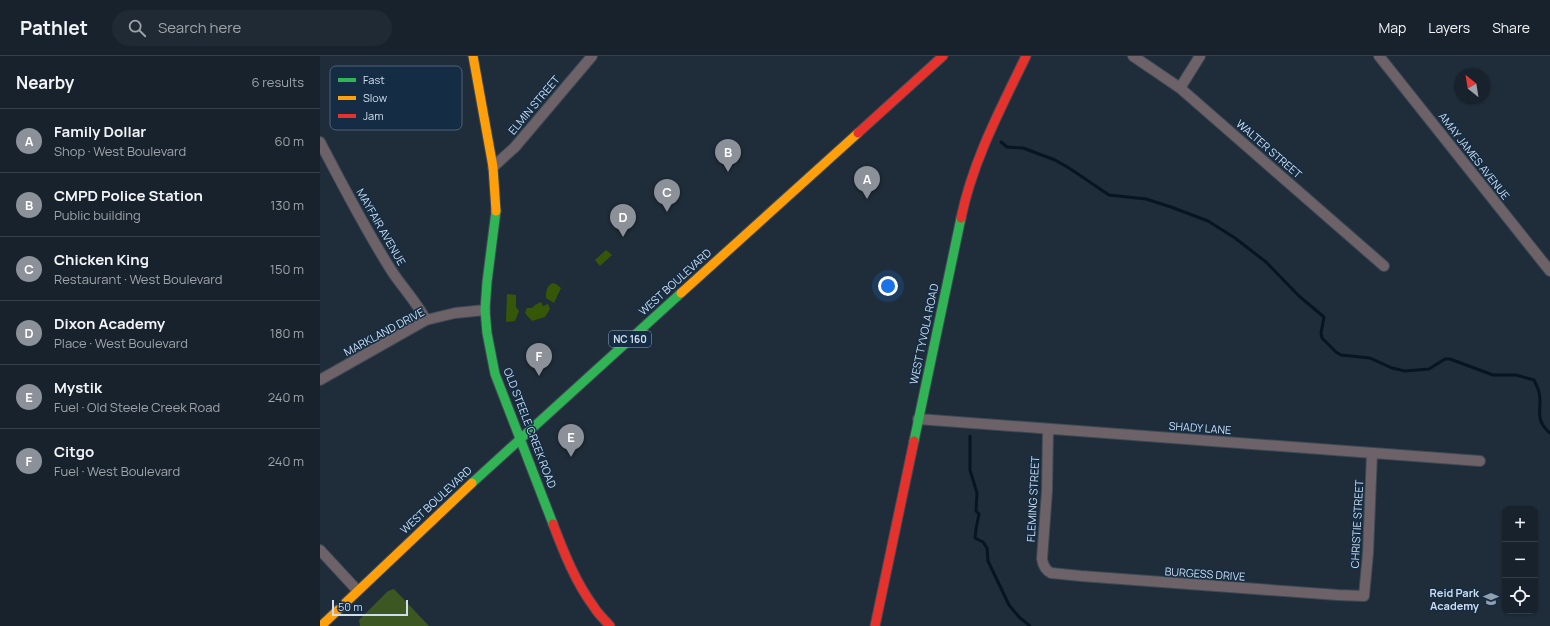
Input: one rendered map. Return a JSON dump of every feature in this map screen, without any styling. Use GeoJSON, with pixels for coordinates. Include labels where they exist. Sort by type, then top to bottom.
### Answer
{"type":"FeatureCollection","features":[{"type":"Feature","properties":{"kind":"main road","name":"OLD STEELE CREEK ROAD"},"geometry":{"type":"LineString","coordinates":[[473,56],[493,167],[496,198],[496,219],[487,282],[485,310],[487,333],[495,374],[562,547],[581,587],[594,608],[610,626]]}},
{"type":"Feature","properties":{"kind":"main road","name":"WEST BOULEVARD"},"geometry":{"type":"LineString","coordinates":[[321,626],[443,509],[942,56]]}},
{"type":"Feature","properties":{"kind":"main road","name":"WEST TYVOLA ROAD"},"geometry":{"type":"LineString","coordinates":[[875,626],[965,200],[989,132],[1026,56]]}},
{"type":"Feature","properties":{"kind":"street","name":"ELMIN STREET"},"geometry":{"type":"LineString","coordinates":[[493,167],[515,147],[592,56]]}},
{"type":"Feature","properties":{"kind":"street","name":"WALTER STREET"},"geometry":{"type":"LineString","coordinates":[[1133,56],[1180,88],[1384,266]]}},
{"type":"Feature","properties":{"kind":"street"},"geometry":{"type":"LineString","coordinates":[[1180,88],[1200,56]]}},
{"type":"Feature","properties":{"kind":"street","name":"AMAY JAMES AVENUE"},"geometry":{"type":"LineString","coordinates":[[1379,56],[1550,271]]}},
{"type":"Feature","properties":{"kind":"street","name":"MAYFAIR AVENUE"},"geometry":{"type":"LineString","coordinates":[[320,142],[357,211],[390,267],[421,309],[426,320]]}},
{"type":"Feature","properties":{"kind":"street","name":"MARKLAND DRIVE"},"geometry":{"type":"LineString","coordinates":[[320,380],[426,320],[455,313],[485,310]]}},
{"type":"Feature","properties":{"kind":"street","name":"SHADY LANE"},"geometry":{"type":"LineString","coordinates":[[918,419],[1048,430],[1480,461]]}},
{"type":"Feature","properties":{"kind":"street","name":"FLEMING STREET"},"geometry":{"type":"LineString","coordinates":[[1046,569],[1042,558],[1048,491],[1048,430]]}},
{"type":"Feature","properties":{"kind":"street","name":"CHRISTIE STREET"},"geometry":{"type":"LineString","coordinates":[[1364,596],[1368,553],[1372,453]]}},
{"type":"Feature","properties":{"kind":"street"},"geometry":{"type":"LineString","coordinates":[[320,550],[358,590]]}},
{"type":"Feature","properties":{"kind":"street","name":"BURGESS DRIVE"},"geometry":{"type":"LineString","coordinates":[[1046,569],[1051,573],[1081,576],[1338,596],[1364,596]]}},
{"type":"Feature","properties":{"kind":"green space"},"geometry":{"type":"Polygon","coordinates":[[[606,250],[612,255],[600,266],[595,260],[606,250]]]}},
{"type":"Feature","properties":{"kind":"green space"},"geometry":{"type":"Polygon","coordinates":[[[553,283],[561,288],[554,303],[546,298],[546,291],[553,283]]]}},
{"type":"Feature","properties":{"kind":"green space"},"geometry":{"type":"Polygon","coordinates":[[[507,294],[516,295],[516,307],[519,311],[515,321],[506,322],[507,294]]]}},
{"type":"Feature","properties":{"kind":"green space"},"geometry":{"type":"Polygon","coordinates":[[[541,302],[543,306],[548,304],[550,309],[545,317],[532,321],[525,313],[527,308],[532,308],[541,302]]]}},
{"type":"Feature","properties":{"kind":"green space"},"geometry":{"type":"Polygon","coordinates":[[[394,589],[429,626],[360,626],[359,620],[388,591],[394,589]]]}},
{"type":"Feature","properties":{"kind":"waterway"},"geometry":{"type":"LineString","coordinates":[[1001,142],[1007,147],[1023,148],[1055,160],[1109,195],[1146,199],[1208,221],[1235,238],[1266,262],[1299,296],[1324,317],[1321,333],[1322,338],[1341,355],[1370,358],[1392,368],[1405,371],[1429,369],[1445,359],[1450,359],[1493,375],[1516,375],[1534,380],[1538,388],[1540,398],[1540,418],[1545,428],[1550,433]]}},
{"type":"Feature","properties":{"kind":"waterway"},"geometry":{"type":"LineString","coordinates":[[970,436],[970,470],[977,493],[976,511],[979,514],[975,538],[983,542],[987,548],[988,561],[1009,605],[1019,617],[1030,626]]}},
{"type":"Feature","properties":{"kind":"traffic: fast"},"geometry":{"type":"LineString","coordinates":[[496,211],[487,282],[485,310],[487,333],[495,374],[553,524]]}},
{"type":"Feature","properties":{"kind":"traffic: fast"},"geometry":{"type":"LineString","coordinates":[[914,441],[961,218]]}},
{"type":"Feature","properties":{"kind":"traffic: fast"},"geometry":{"type":"LineString","coordinates":[[472,483],[681,293]]}},
{"type":"Feature","properties":{"kind":"traffic: slow"},"geometry":{"type":"LineString","coordinates":[[473,56],[493,167],[496,211]]}},
{"type":"Feature","properties":{"kind":"traffic: slow"},"geometry":{"type":"LineString","coordinates":[[681,293],[858,133]]}},
{"type":"Feature","properties":{"kind":"traffic: slow"},"geometry":{"type":"LineString","coordinates":[[321,626],[472,483]]}},
{"type":"Feature","properties":{"kind":"traffic: jam"},"geometry":{"type":"LineString","coordinates":[[858,133],[943,56]]}},
{"type":"Feature","properties":{"kind":"traffic: jam"},"geometry":{"type":"LineString","coordinates":[[961,218],[966,197],[980,155],[1026,56]]}},
{"type":"Feature","properties":{"kind":"traffic: jam"},"geometry":{"type":"LineString","coordinates":[[875,626],[914,441]]}},
{"type":"Feature","properties":{"kind":"traffic: jam"},"geometry":{"type":"LineString","coordinates":[[553,524],[576,578],[597,612],[610,626]]}},
{"type":"Feature","properties":{"kind":"place","name":"CMPD Police Station"},"geometry":{"type":"Point","coordinates":[728,172]}},
{"type":"Feature","properties":{"kind":"place","name":"Family Dollar"},"geometry":{"type":"Point","coordinates":[867,199]}},
{"type":"Feature","properties":{"kind":"place","name":"Chicken King"},"geometry":{"type":"Point","coordinates":[667,212]}},
{"type":"Feature","properties":{"kind":"place","name":"Dixon Academy"},"geometry":{"type":"Point","coordinates":[623,237]}},
{"type":"Feature","properties":{"kind":"place","name":"Citgo"},"geometry":{"type":"Point","coordinates":[539,376]}},
{"type":"Feature","properties":{"kind":"place","name":"Mystik"},"geometry":{"type":"Point","coordinates":[571,457]}},
{"type":"Feature","properties":{"kind":"place","name":"Reid Park Academy"},"geometry":{"type":"Point","coordinates":[1491,599]}}]}
